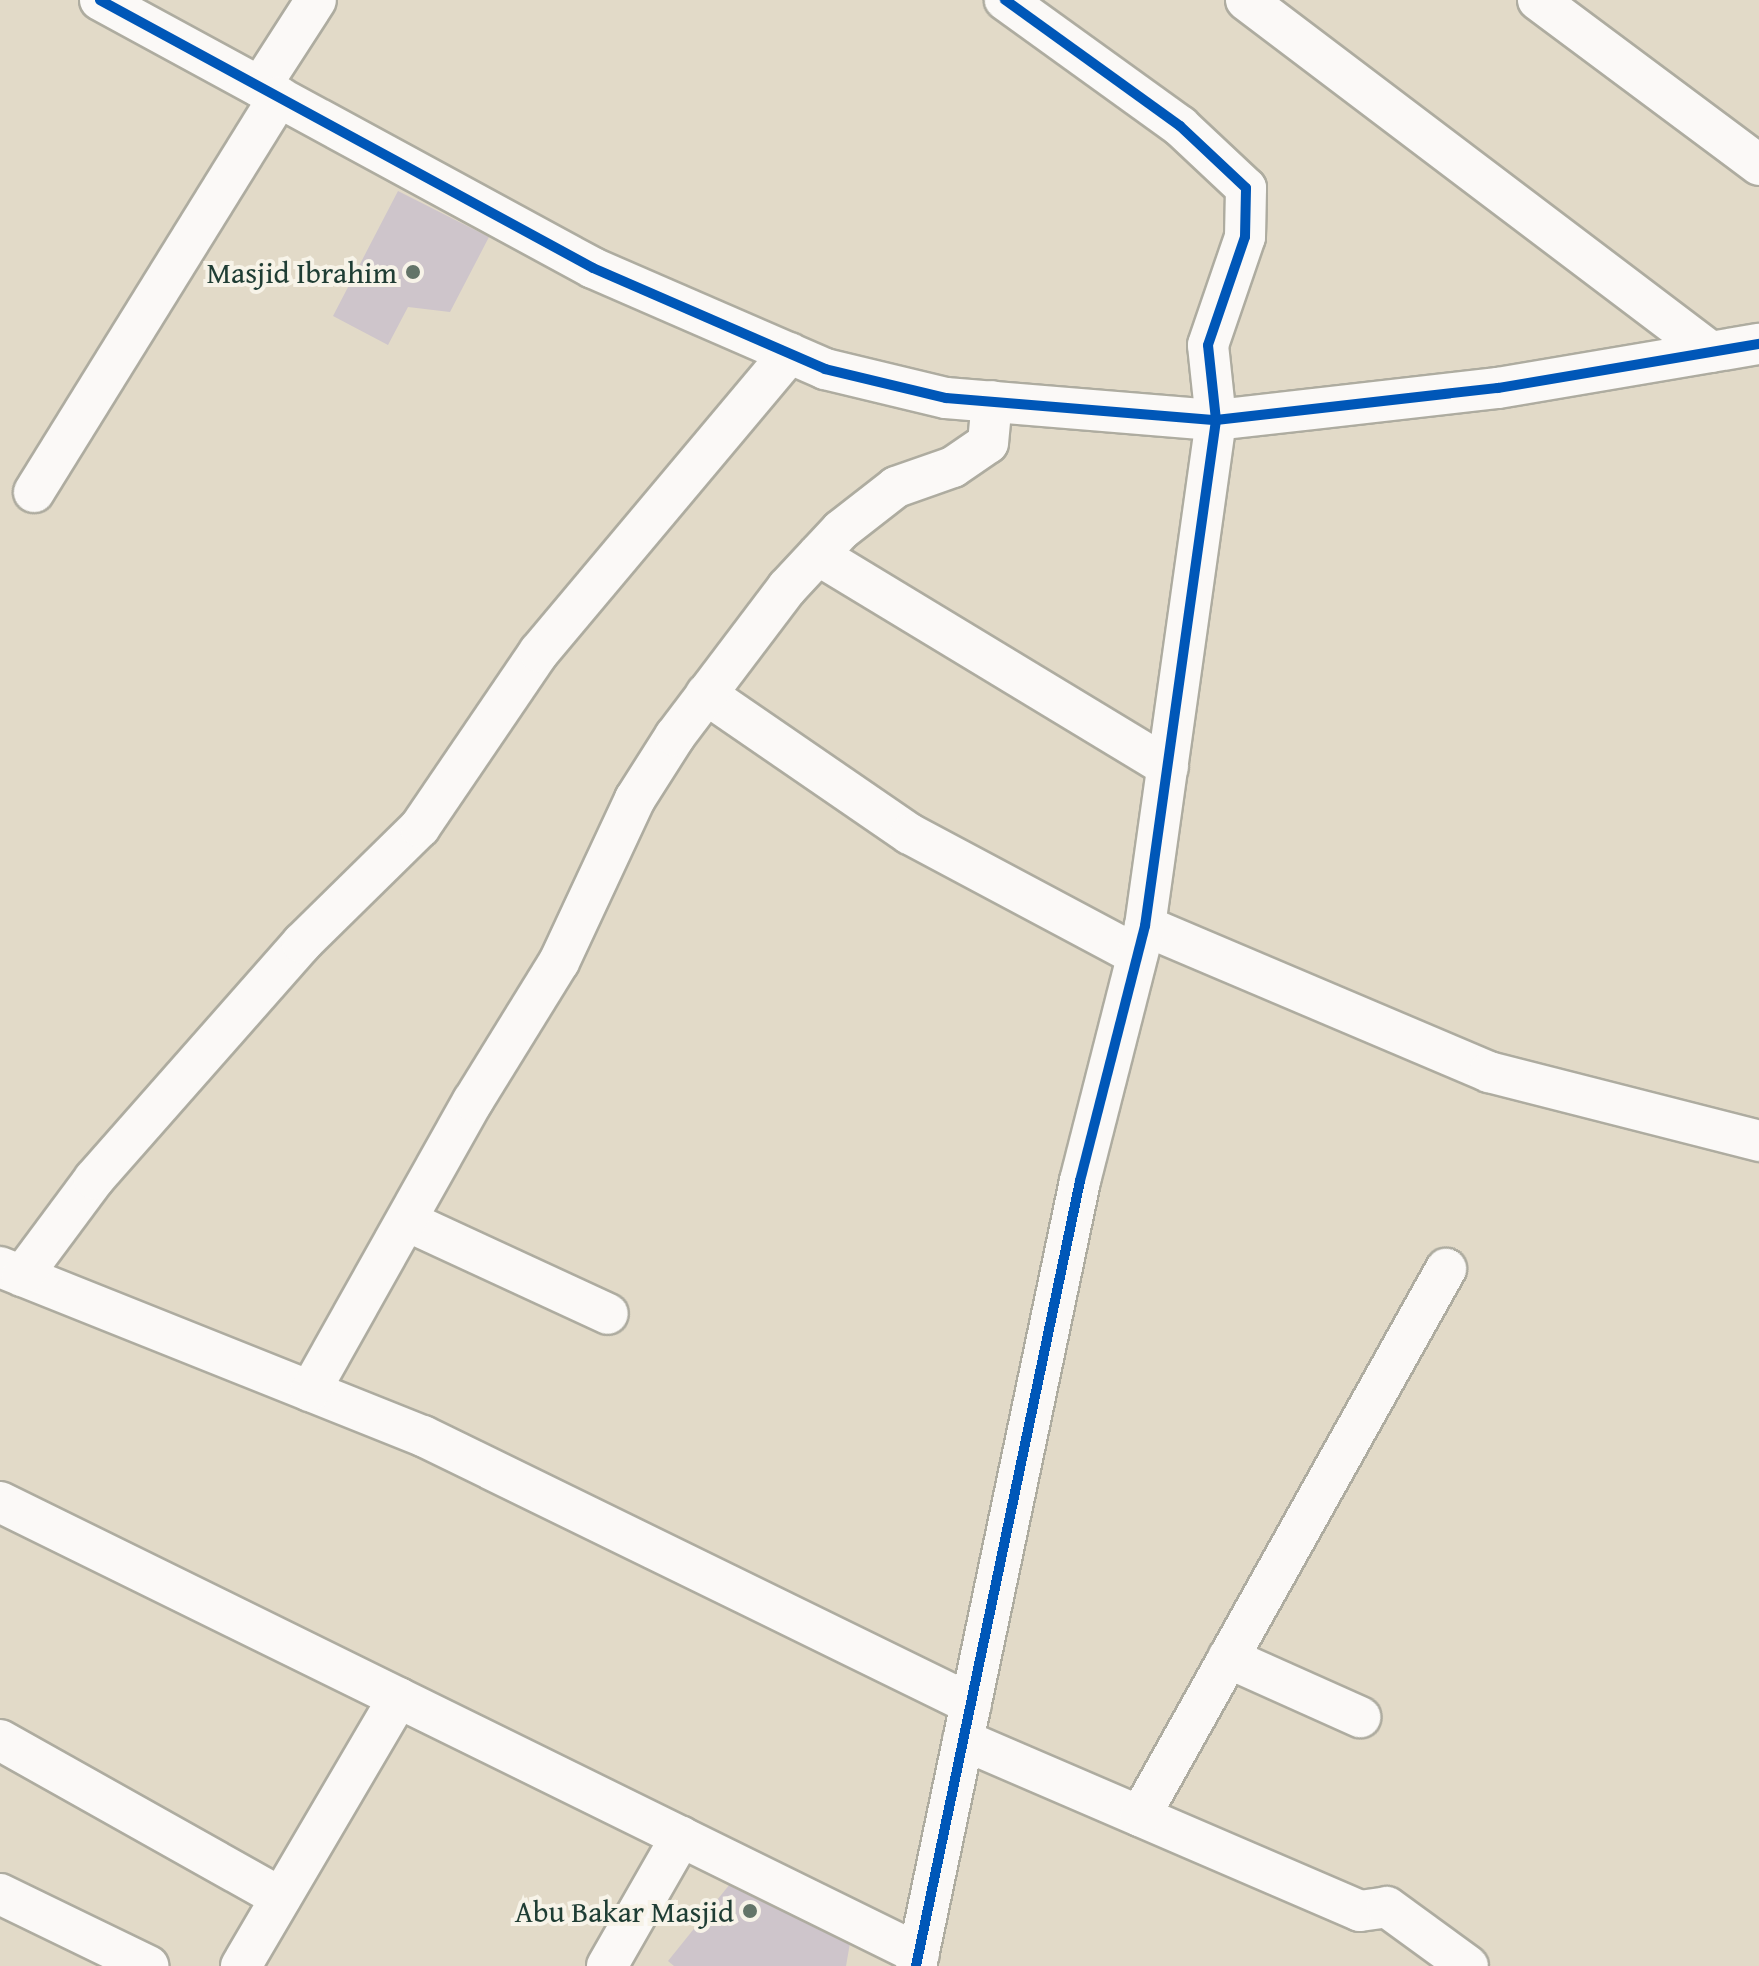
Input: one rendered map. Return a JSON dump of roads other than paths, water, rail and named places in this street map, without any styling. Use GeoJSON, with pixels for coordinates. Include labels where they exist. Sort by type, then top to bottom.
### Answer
{"type":"FeatureCollection","features":[{"type":"Feature","properties":{"kind":"street"},"geometry":{"type":"LineString","coordinates":[[100,0],[593,268],[825,369],[931,394],[1216,420],[1498,388],[1759,344]]}},
{"type":"Feature","properties":{"kind":"street"},"geometry":{"type":"LineString","coordinates":[[34,492],[269,92],[316,0]]}},
{"type":"Feature","properties":{"kind":"street"},"geometry":{"type":"LineString","coordinates":[[0,1502],[681,1837],[918,1960],[1080,1181],[1141,940],[1216,420],[1208,345],[1245,237],[1246,188],[1180,126],[1005,0]]}},
{"type":"Feature","properties":{"kind":"street"},"geometry":{"type":"LineString","coordinates":[[1246,0],[1711,352]]}},
{"type":"Feature","properties":{"kind":"street"},"geometry":{"type":"LineString","coordinates":[[1552,4],[1759,165]]}},
{"type":"Feature","properties":{"kind":"street"},"geometry":{"type":"LineString","coordinates":[[790,353],[539,652],[420,827],[302,943],[11,1272],[423,1436],[1140,1816],[1360,1911],[1387,1907],[1468,1966]]}},
{"type":"Feature","properties":{"kind":"street"},"geometry":{"type":"LineString","coordinates":[[310,1391],[559,962],[635,799],[706,694],[818,555],[896,487],[953,467],[988,443],[992,401]]}},
{"type":"Feature","properties":{"kind":"street"},"geometry":{"type":"LineString","coordinates":[[818,555],[1168,767]]}},
{"type":"Feature","properties":{"kind":"street"},"geometry":{"type":"LineString","coordinates":[[706,694],[910,834],[1141,940],[1489,1072],[1759,1141]]}},
{"type":"Feature","properties":{"kind":"street"},"geometry":{"type":"LineString","coordinates":[[407,1221],[608,1314]]}},
{"type":"Feature","properties":{"kind":"street"},"geometry":{"type":"LineString","coordinates":[[1140,1816],[1446,1269]]}},
{"type":"Feature","properties":{"kind":"street"},"geometry":{"type":"LineString","coordinates":[[1228,1658],[1360,1717]]}},
{"type":"Feature","properties":{"kind":"street"},"geometry":{"type":"LineString","coordinates":[[241,1966],[398,1698]]}},
{"type":"Feature","properties":{"kind":"street"},"geometry":{"type":"LineString","coordinates":[[0,1740],[281,1898]]}},
{"type":"Feature","properties":{"kind":"street"},"geometry":{"type":"LineString","coordinates":[[607,1966],[681,1837]]}},
{"type":"Feature","properties":{"kind":"street"},"geometry":{"type":"LineString","coordinates":[[0,1894],[148,1966]]}},
{"type":"Feature","properties":{"kind":"place","name":"Masjid Ibrahim"},"geometry":{"type":"Point","coordinates":[413,272]}},
{"type":"Feature","properties":{"kind":"place","name":"Abu Bakar Masjid"},"geometry":{"type":"Point","coordinates":[750,1911]}}]}
